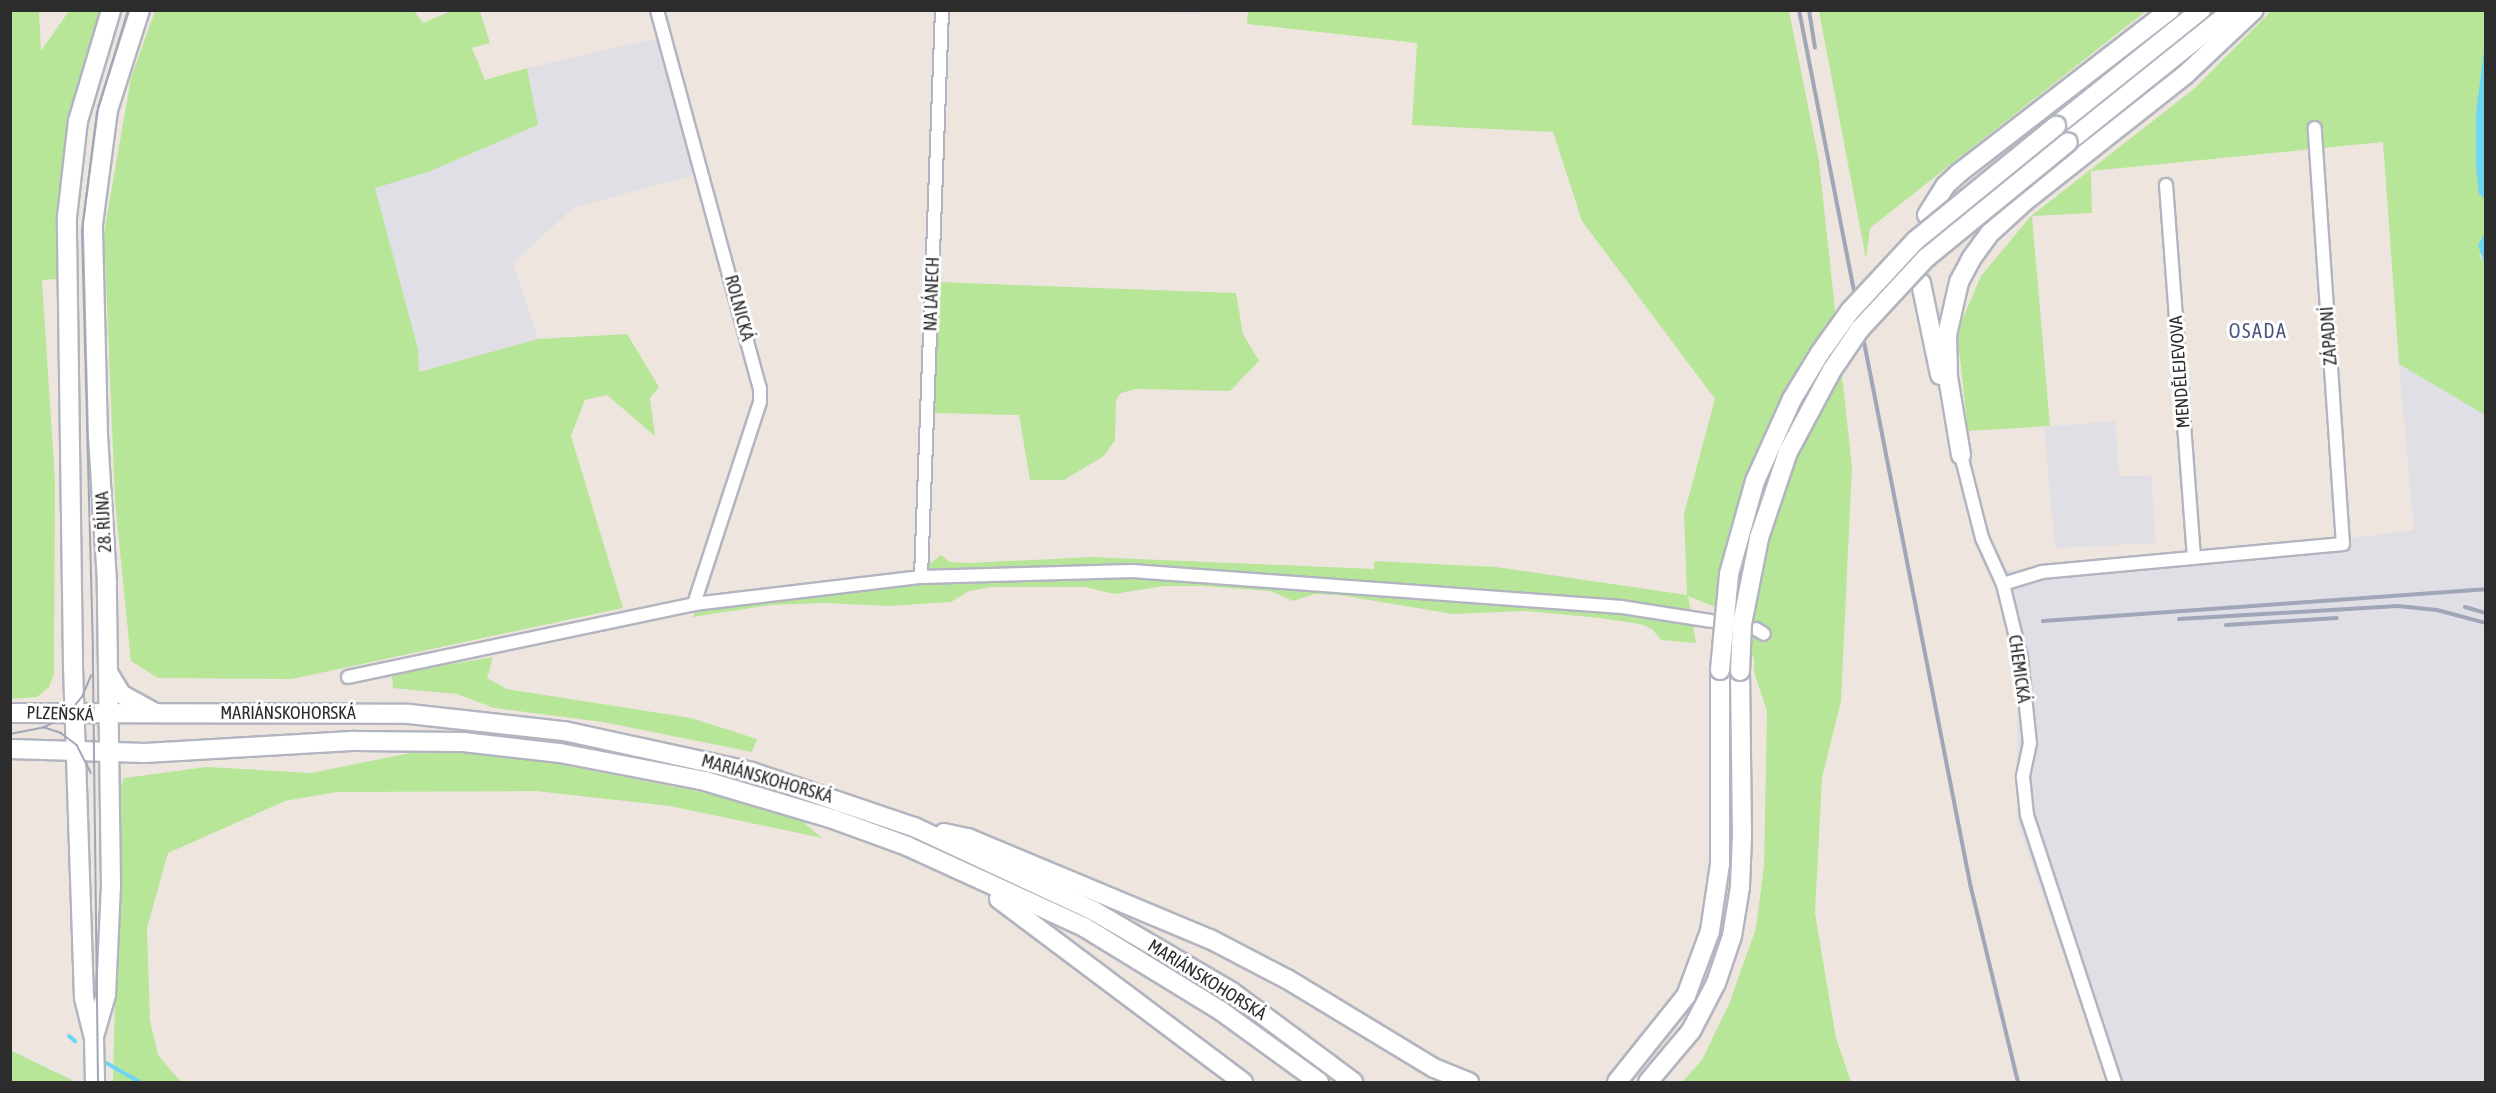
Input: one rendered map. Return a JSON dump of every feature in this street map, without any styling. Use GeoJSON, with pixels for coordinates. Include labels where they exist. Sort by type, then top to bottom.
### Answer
{"type":"FeatureCollection","features":[{"type":"Feature","properties":{"kind":"main road","name":"28. ŘÍJNA"},"geometry":{"type":"LineString","coordinates":[[95,1075],[94,1038],[84,998],[75,716],[67,208],[78,121],[111,10]]}},
{"type":"Feature","properties":{"kind":"main road","name":"28. ŘÍJNA"},"geometry":{"type":"LineString","coordinates":[[94,1038],[106,995],[111,899],[109,672],[94,337],[93,210],[108,110],[140,10]]}},
{"type":"Feature","properties":{"kind":"main road"},"geometry":{"type":"LineString","coordinates":[[1927,215],[1945,186],[1959,172],[2170,10]]}},
{"type":"Feature","properties":{"kind":"main road"},"geometry":{"type":"LineString","coordinates":[[1617,1083],[1686,996],[1710,931],[1720,864],[1720,670],[1730,574],[1755,481],[1792,399],[1820,353],[1850,311],[1916,240],[2201,10]]}},
{"type":"Feature","properties":{"kind":"main road"},"geometry":{"type":"LineString","coordinates":[[1648,1083],[1691,1031],[1716,983],[1732,936],[1740,887],[1743,836],[1740,671],[1742,624],[1759,538],[1788,452],[1832,370],[1860,329],[1926,258],[2233,10]]}},
{"type":"Feature","properties":{"kind":"main road"},"geometry":{"type":"LineString","coordinates":[[1961,455],[1948,377],[1947,335],[1959,282],[1971,259],[1990,233],[2024,202],[2186,74],[2254,10]]}},
{"type":"Feature","properties":{"kind":"main road"},"geometry":{"type":"LineString","coordinates":[[1921,283],[1961,455]]}},
{"type":"Feature","properties":{"kind":"main road"},"geometry":{"type":"LineString","coordinates":[[109,672],[121,694],[161,714]]}},
{"type":"Feature","properties":{"kind":"main road","name":"PLZEŇSKÁ"},"geometry":{"type":"LineString","coordinates":[[10,713],[109,716]]}},
{"type":"Feature","properties":{"kind":"main road","name":"MARIÁNSKOHORSKÁ"},"geometry":{"type":"LineString","coordinates":[[109,716],[410,714],[564,731],[752,772],[914,827],[1094,911],[1233,992],[1353,1083]]}},
{"type":"Feature","properties":{"kind":"main road","name":"MARIÁNSKOHORSKÁ"},"geometry":{"type":"LineString","coordinates":[[77,751],[110,752],[356,741],[503,746],[705,782],[781,802],[907,846],[1084,927],[1221,1011],[1319,1083]]}},
{"type":"Feature","properties":{"kind":"main road","name":"PLZEŇSKÁ"},"geometry":{"type":"LineString","coordinates":[[10,749],[77,751]]}},
{"type":"Feature","properties":{"kind":"main road"},"geometry":{"type":"LineString","coordinates":[[914,827],[968,838],[1210,939],[1287,979],[1434,1068],[1469,1083]]}},
{"type":"Feature","properties":{"kind":"main road"},"geometry":{"type":"LineString","coordinates":[[907,846],[923,861],[1016,909],[1243,1083]]}},
{"type":"Feature","properties":{"kind":"street","name":"ROLNICKÁ"},"geometry":{"type":"LineString","coordinates":[[657,10],[760,388],[760,402],[694,604]]}},
{"type":"Feature","properties":{"kind":"street","name":"NA LÁNECH"},"geometry":{"type":"LineString","coordinates":[[921,577],[942,10]]}},
{"type":"Feature","properties":{"kind":"street","name":"ZÁPADNÍ"},"geometry":{"type":"LineString","coordinates":[[2194,558],[2343,544],[2316,128]]}},
{"type":"Feature","properties":{"kind":"street","name":"MENDĚLEJEVOVA"},"geometry":{"type":"LineString","coordinates":[[2166,185],[2194,558]]}},
{"type":"Feature","properties":{"kind":"street","name":"CHEMICKÁ"},"geometry":{"type":"LineString","coordinates":[[1961,455],[1982,538],[2003,584],[2021,658],[2030,743],[2023,777],[2027,815],[2115,1083]]}},
{"type":"Feature","properties":{"kind":"street"},"geometry":{"type":"LineString","coordinates":[[2003,584],[2042,572],[2194,558]]}},
{"type":"Feature","properties":{"kind":"street"},"geometry":{"type":"LineString","coordinates":[[348,677],[694,604],[921,577],[1132,571],[1622,607],[1712,621]]}},
{"type":"Feature","properties":{"kind":"shaded area"},"geometry":{"type":"Polygon","coordinates":[[[1107,11],[1198,11],[1198,14],[1107,11]]]}},
{"type":"Feature","properties":{"kind":"shaded area"},"geometry":{"type":"Polygon","coordinates":[[[658,38],[696,174],[573,208],[513,263],[538,339],[418,372],[418,349],[375,188],[428,172],[538,125],[527,68],[658,38]]]}},
{"type":"Feature","properties":{"kind":"shaded area"},"geometry":{"type":"Polygon","coordinates":[[[2399,364],[2485,415],[2485,1082],[2108,1082],[2017,821],[2017,667],[1995,577],[2008,571],[2194,558],[2414,530],[2399,364]]]}},
{"type":"Feature","properties":{"kind":"shaded area"},"geometry":{"type":"Polygon","coordinates":[[[2115,421],[2119,476],[2151,476],[2156,543],[2055,548],[2044,427],[2115,421]]]}},
{"type":"Feature","properties":{"kind":"green space"},"geometry":{"type":"Polygon","coordinates":[[[1819,10],[2146,11],[1870,228],[1866,259],[1819,10]]]}},
{"type":"Feature","properties":{"kind":"green space"},"geometry":{"type":"Polygon","coordinates":[[[10,11],[39,11],[41,51],[69,11],[102,11],[72,106],[64,155],[56,279],[42,280],[55,481],[54,673],[49,687],[37,697],[11,699],[10,11]]]}},
{"type":"Feature","properties":{"kind":"green space"},"geometry":{"type":"Polygon","coordinates":[[[155,11],[414,11],[423,23],[451,11],[480,11],[490,43],[472,48],[485,80],[527,68],[538,125],[428,172],[375,188],[418,349],[419,372],[538,339],[627,334],[659,387],[650,398],[655,436],[607,395],[585,400],[571,436],[623,608],[292,679],[158,678],[131,661],[115,501],[104,232],[131,78],[155,11]]]}},
{"type":"Feature","properties":{"kind":"green space"},"geometry":{"type":"Polygon","coordinates":[[[1248,11],[1789,11],[1819,161],[1852,467],[1841,701],[1822,778],[1815,913],[1836,1038],[1851,1082],[1682,1082],[1702,1060],[1729,1004],[1756,928],[1764,865],[1767,711],[1754,672],[1754,659],[1735,615],[1688,596],[1696,643],[1661,640],[1652,629],[1640,624],[1600,618],[1526,611],[1453,614],[1339,595],[1315,594],[1293,601],[1271,591],[1201,586],[1164,586],[1114,594],[1085,587],[992,587],[969,591],[951,602],[889,606],[824,603],[771,605],[692,617],[702,603],[912,578],[941,555],[950,562],[968,563],[1092,557],[1374,569],[1374,561],[1496,567],[1687,595],[1684,514],[1715,399],[1582,221],[1553,132],[1412,125],[1417,43],[1247,24],[1248,11]]]}},
{"type":"Feature","properties":{"kind":"green space"},"geometry":{"type":"Polygon","coordinates":[[[2271,11],[2485,11],[2486,233],[2480,256],[2486,266],[2485,415],[2399,364],[2383,142],[2091,171],[2092,213],[2032,216],[2050,426],[1968,431],[1957,332],[1981,276],[2031,216],[2195,88],[2271,11]]]}},
{"type":"Feature","properties":{"kind":"green space"},"geometry":{"type":"Polygon","coordinates":[[[938,282],[1236,293],[1243,334],[1259,361],[1230,391],[1136,389],[1121,393],[1116,400],[1115,440],[1104,456],[1064,480],[1030,480],[1019,415],[932,413],[938,282]]]}},
{"type":"Feature","properties":{"kind":"green space"},"geometry":{"type":"Polygon","coordinates":[[[493,657],[487,678],[507,689],[691,718],[757,739],[752,752],[603,722],[494,708],[457,694],[393,688],[392,674],[493,657]]]}},
{"type":"Feature","properties":{"kind":"green space"},"geometry":{"type":"Polygon","coordinates":[[[430,749],[553,763],[706,793],[801,820],[822,838],[670,806],[536,791],[337,792],[285,801],[168,853],[147,928],[150,1020],[158,1055],[181,1082],[113,1082],[120,788],[124,778],[207,767],[311,773],[430,749]]]}},
{"type":"Feature","properties":{"kind":"green space"},"geometry":{"type":"Polygon","coordinates":[[[10,1050],[74,1081],[77,1082],[11,1082],[10,1050]]]}},
{"type":"Feature","properties":{"kind":"water"},"geometry":{"type":"Polygon","coordinates":[[[2485,42],[2486,199],[2479,194],[2476,167],[2476,113],[2485,42]]]}},
{"type":"Feature","properties":{"kind":"water"},"geometry":{"type":"Polygon","coordinates":[[[2486,233],[2485,266],[2478,245],[2486,233]]]}},
{"type":"Feature","properties":{"kind":"waterway"},"geometry":{"type":"LineString","coordinates":[[69,1036],[75,1041]]}},
{"type":"Feature","properties":{"kind":"waterway"},"geometry":{"type":"LineString","coordinates":[[99,1059],[140,1082]]}},
{"type":"Feature","properties":{"kind":"tram line"},"geometry":{"type":"LineString","coordinates":[[98,1082],[93,652],[82,231],[97,113],[128,10]]}},
{"type":"Feature","properties":{"kind":"tram line"},"geometry":{"type":"LineString","coordinates":[[10,734],[45,727],[66,716],[82,697],[91,676]]}},
{"type":"Feature","properties":{"kind":"tram line"},"geometry":{"type":"LineString","coordinates":[[43,727],[61,733],[77,745],[91,773]]}},
{"type":"Feature","properties":{"kind":"railway"},"geometry":{"type":"LineString","coordinates":[[1799,10],[1971,888],[2018,1082]]}},
{"type":"Feature","properties":{"kind":"railway"},"geometry":{"type":"LineString","coordinates":[[1809,10],[1815,48]]}},
{"type":"Feature","properties":{"kind":"railway"},"geometry":{"type":"LineString","coordinates":[[2043,621],[2486,589]]}},
{"type":"Feature","properties":{"kind":"railway"},"geometry":{"type":"LineString","coordinates":[[2179,619],[2398,606],[2437,610],[2486,623]]}},
{"type":"Feature","properties":{"kind":"railway"},"geometry":{"type":"LineString","coordinates":[[2465,607],[2486,613]]}},
{"type":"Feature","properties":{"kind":"railway"},"geometry":{"type":"LineString","coordinates":[[2226,625],[2337,618]]}},
{"type":"Feature","properties":{"kind":"district","name":"OSADA"},"geometry":{"type":"Point","coordinates":[2258,330]}}]}
